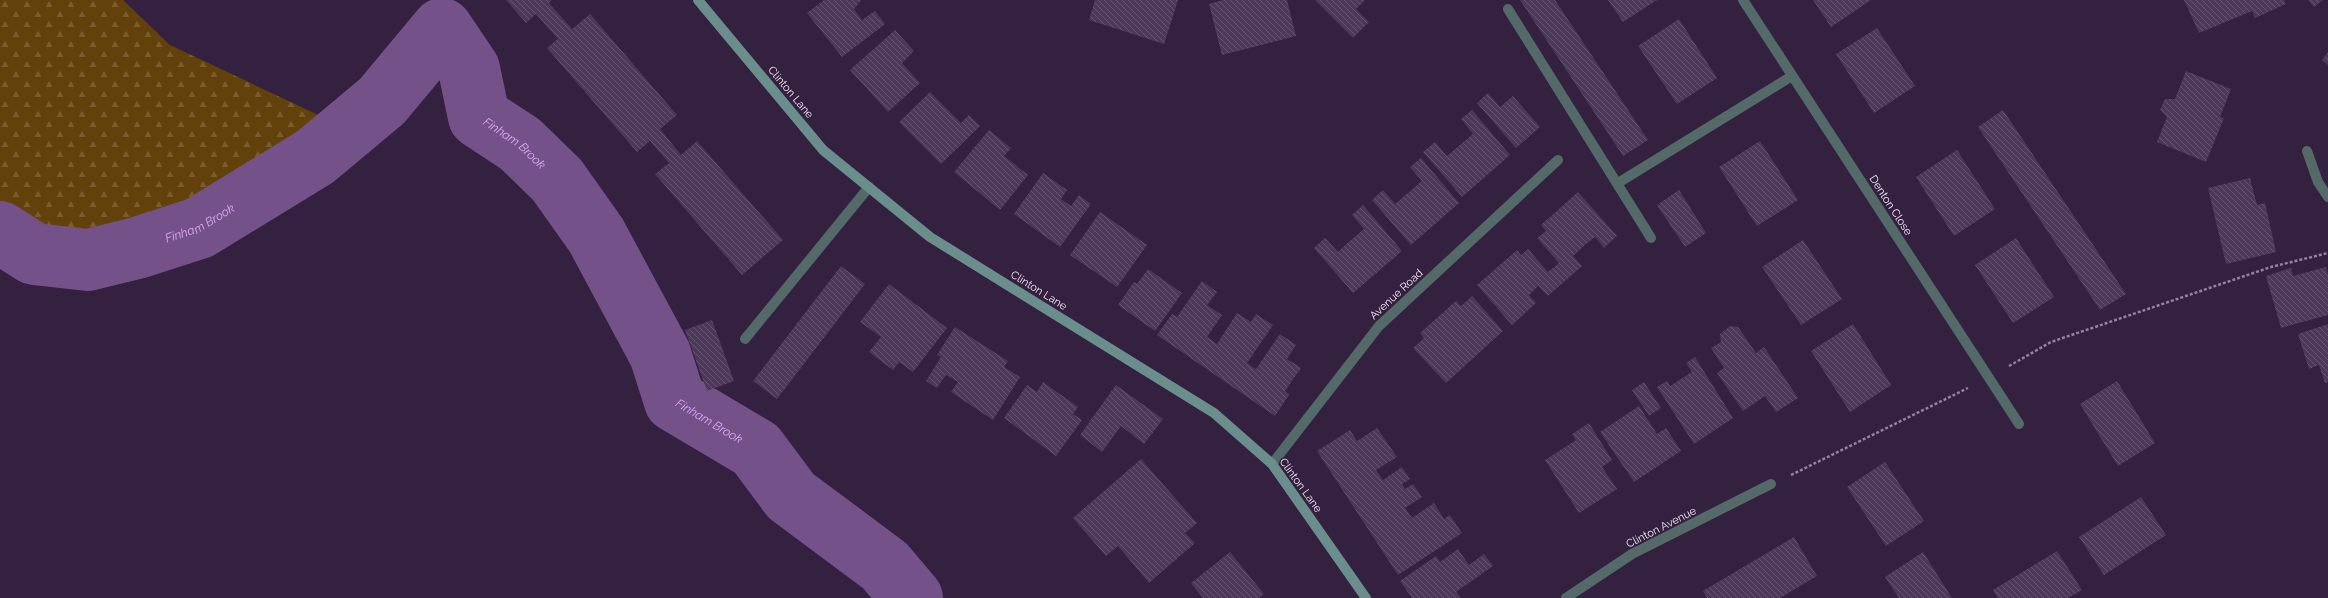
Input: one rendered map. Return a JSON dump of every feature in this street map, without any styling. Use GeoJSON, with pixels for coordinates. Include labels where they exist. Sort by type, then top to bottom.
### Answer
{"type":"FeatureCollection","features":[{"type":"Feature","properties":{"kind":"main road","name":"Clinton Lane"},"geometry":{"type":"LineString","coordinates":[[698,0],[823,150],[930,237],[1214,413],[1272,464],[1366,598]]}},
{"type":"Feature","properties":{"kind":"street","name":"Denton Close"},"geometry":{"type":"LineString","coordinates":[[1743,0],[2019,424]]}},
{"type":"Feature","properties":{"kind":"street"},"geometry":{"type":"LineString","coordinates":[[1508,9],[1651,238]]}},
{"type":"Feature","properties":{"kind":"street"},"geometry":{"type":"LineString","coordinates":[[1618,183],[1792,76]]}},
{"type":"Feature","properties":{"kind":"street"},"geometry":{"type":"LineString","coordinates":[[2307,150],[2318,182],[2328,197]]}},
{"type":"Feature","properties":{"kind":"street","name":"Avenue Road"},"geometry":{"type":"LineString","coordinates":[[1272,464],[1379,326],[1558,160]]}},
{"type":"Feature","properties":{"kind":"street"},"geometry":{"type":"LineString","coordinates":[[745,338],[869,187]]}},
{"type":"Feature","properties":{"kind":"street","name":"Clinton Avenue"},"geometry":{"type":"LineString","coordinates":[[1566,598],[1632,554],[1771,484]]}},
{"type":"Feature","properties":{"kind":"path"},"geometry":{"type":"LineString","coordinates":[[1771,484],[1989,378],[2051,342],[2271,266],[2328,253]]}},
{"type":"Feature","properties":{"kind":"green space"},"geometry":{"type":"Polygon","coordinates":[[[0,0],[123,0],[170,45],[348,129],[315,157],[199,228],[137,248],[88,260],[34,254],[0,232],[0,0]]]}},
{"type":"Feature","properties":{"kind":"building"},"geometry":{"type":"Polygon","coordinates":[[[506,0],[552,0],[549,3],[572,29],[590,14],[677,115],[660,129],[681,155],[697,141],[783,240],[742,275],[655,174],[669,163],[650,141],[637,152],[547,48],[558,39],[536,14],[526,23],[506,0]]]}},
{"type":"Feature","properties":{"kind":"building"},"geometry":{"type":"Polygon","coordinates":[[[824,0],[861,0],[854,9],[862,20],[875,11],[885,24],[842,57],[807,13],[824,0]]]}},
{"type":"Feature","properties":{"kind":"building"},"geometry":{"type":"Polygon","coordinates":[[[1095,0],[1178,0],[1164,44],[1089,20],[1095,0]]]}},
{"type":"Feature","properties":{"kind":"building"},"geometry":{"type":"Polygon","coordinates":[[[1223,0],[1287,0],[1296,36],[1222,55],[1209,4],[1223,0]]]}},
{"type":"Feature","properties":{"kind":"building"},"geometry":{"type":"Polygon","coordinates":[[[1315,0],[1365,0],[1356,9],[1369,22],[1353,38],[1315,0]]]}},
{"type":"Feature","properties":{"kind":"building"},"geometry":{"type":"Polygon","coordinates":[[[1520,0],[1555,0],[1648,140],[1623,156],[1520,0]]]}},
{"type":"Feature","properties":{"kind":"building"},"geometry":{"type":"Polygon","coordinates":[[[1608,0],[1657,0],[1623,22],[1608,0]]]}},
{"type":"Feature","properties":{"kind":"building"},"geometry":{"type":"Polygon","coordinates":[[[1813,0],[1871,0],[1831,27],[1813,0]]]}},
{"type":"Feature","properties":{"kind":"building"},"geometry":{"type":"Polygon","coordinates":[[[2184,0],[2284,0],[2286,4],[2255,18],[2252,11],[2199,33],[2184,0]]]}},
{"type":"Feature","properties":{"kind":"building"},"geometry":{"type":"Polygon","coordinates":[[[2308,0],[2323,0],[2314,7],[2308,0]]]}},
{"type":"Feature","properties":{"kind":"building"},"geometry":{"type":"Polygon","coordinates":[[[1679,19],[1717,78],[1677,104],[1638,46],[1679,19]]]}},
{"type":"Feature","properties":{"kind":"building"},"geometry":{"type":"Polygon","coordinates":[[[1877,28],[1915,86],[1874,113],[1836,54],[1877,28]]]}},
{"type":"Feature","properties":{"kind":"building"},"geometry":{"type":"Polygon","coordinates":[[[895,30],[914,51],[902,63],[920,83],[888,112],[850,70],[895,30]]]}},
{"type":"Feature","properties":{"kind":"building"},"geometry":{"type":"Polygon","coordinates":[[[2328,52],[2328,65],[2322,60],[2328,52]]]}},
{"type":"Feature","properties":{"kind":"building"},"geometry":{"type":"Polygon","coordinates":[[[2186,71],[2231,89],[2220,117],[2224,118],[2206,162],[2157,142],[2167,117],[2160,110],[2165,99],[2175,99],[2186,71]]]}},
{"type":"Feature","properties":{"kind":"building"},"geometry":{"type":"Polygon","coordinates":[[[930,92],[961,123],[969,115],[980,126],[941,164],[899,122],[930,92]]]}},
{"type":"Feature","properties":{"kind":"building"},"geometry":{"type":"Polygon","coordinates":[[[1488,93],[1500,107],[1513,96],[1540,127],[1516,148],[1477,103],[1488,93]]]}},
{"type":"Feature","properties":{"kind":"building"},"geometry":{"type":"Polygon","coordinates":[[[1472,110],[1510,155],[1462,197],[1423,152],[1435,142],[1447,156],[1473,134],[1461,119],[1472,110]]]}},
{"type":"Feature","properties":{"kind":"building"},"geometry":{"type":"Polygon","coordinates":[[[2003,110],[2126,294],[2100,310],[1978,127],[2003,110]]]}},
{"type":"Feature","properties":{"kind":"building"},"geometry":{"type":"Polygon","coordinates":[[[989,130],[1011,148],[1004,156],[1028,175],[1000,210],[954,172],[989,130]]]}},
{"type":"Feature","properties":{"kind":"building"},"geometry":{"type":"Polygon","coordinates":[[[1760,141],[1798,200],[1757,226],[1719,167],[1760,141]]]}},
{"type":"Feature","properties":{"kind":"building"},"geometry":{"type":"Polygon","coordinates":[[[1957,150],[1995,209],[1954,236],[1916,177],[1957,150]]]}},
{"type":"Feature","properties":{"kind":"building"},"geometry":{"type":"Polygon","coordinates":[[[1421,158],[1459,203],[1411,245],[1372,200],[1383,190],[1395,204],[1422,181],[1410,167],[1421,158]]]}},
{"type":"Feature","properties":{"kind":"building"},"geometry":{"type":"Polygon","coordinates":[[[1043,173],[1067,190],[1061,199],[1071,206],[1079,195],[1091,204],[1060,247],[1014,214],[1043,173]]]}},
{"type":"Feature","properties":{"kind":"building"},"geometry":{"type":"Polygon","coordinates":[[[2250,178],[2257,205],[2265,203],[2276,252],[2226,264],[2208,188],[2250,178]]]}},
{"type":"Feature","properties":{"kind":"building"},"geometry":{"type":"Polygon","coordinates":[[[1679,190],[1706,233],[1685,247],[1657,205],[1679,190]]]}},
{"type":"Feature","properties":{"kind":"building"},"geometry":{"type":"Polygon","coordinates":[[[1578,192],[1617,236],[1604,248],[1595,237],[1586,244],[1573,256],[1582,266],[1548,296],[1538,286],[1529,295],[1536,303],[1512,325],[1477,285],[1517,250],[1521,255],[1528,249],[1548,272],[1559,263],[1537,238],[1546,231],[1541,225],[1578,192]]]}},
{"type":"Feature","properties":{"kind":"building"},"geometry":{"type":"Polygon","coordinates":[[[1363,205],[1402,251],[1353,293],[1314,248],[1325,238],[1338,252],[1364,229],[1352,215],[1363,205]]]}},
{"type":"Feature","properties":{"kind":"building"},"geometry":{"type":"Polygon","coordinates":[[[1100,212],[1147,245],[1117,287],[1070,255],[1100,212]]]}},
{"type":"Feature","properties":{"kind":"building"},"geometry":{"type":"Polygon","coordinates":[[[2016,238],[2054,297],[2013,323],[1975,265],[2016,238]]]}},
{"type":"Feature","properties":{"kind":"building"},"geometry":{"type":"Polygon","coordinates":[[[1803,240],[1842,299],[1801,325],[1762,267],[1803,240]]]}},
{"type":"Feature","properties":{"kind":"building"},"geometry":{"type":"Polygon","coordinates":[[[841,266],[865,284],[777,399],[753,381],[841,266]]]}},
{"type":"Feature","properties":{"kind":"building"},"geometry":{"type":"Polygon","coordinates":[[[2326,267],[2328,275],[2328,315],[2281,328],[2266,276],[2291,268],[2293,276],[2326,267]]]}},
{"type":"Feature","properties":{"kind":"building"},"geometry":{"type":"Polygon","coordinates":[[[1148,269],[1182,293],[1155,331],[1118,305],[1134,282],[1137,284],[1148,269]]]}},
{"type":"Feature","properties":{"kind":"building"},"geometry":{"type":"Polygon","coordinates":[[[1202,281],[1217,292],[1207,305],[1222,315],[1207,337],[1217,344],[1237,313],[1251,322],[1256,314],[1273,325],[1247,363],[1256,369],[1280,334],[1296,345],[1287,359],[1301,368],[1285,391],[1289,395],[1275,416],[1157,335],[1172,314],[1177,317],[1202,281]]]}},
{"type":"Feature","properties":{"kind":"building"},"geometry":{"type":"Polygon","coordinates":[[[889,284],[947,328],[913,372],[899,362],[893,370],[869,352],[881,337],[860,322],[889,284]]]}},
{"type":"Feature","properties":{"kind":"building"},"geometry":{"type":"Polygon","coordinates":[[[1472,296],[1503,331],[1446,383],[1413,348],[1424,338],[1420,333],[1456,301],[1461,306],[1472,296]]]}},
{"type":"Feature","properties":{"kind":"building"},"geometry":{"type":"Polygon","coordinates":[[[712,320],[734,381],[707,391],[685,330],[712,320]]]}},
{"type":"Feature","properties":{"kind":"building"},"geometry":{"type":"Polygon","coordinates":[[[1853,324],[1891,385],[1850,412],[1811,351],[1853,324]]]}},
{"type":"Feature","properties":{"kind":"building"},"geometry":{"type":"Polygon","coordinates":[[[2328,324],[2328,382],[2325,383],[2319,365],[2309,369],[2298,334],[2328,324]]]}},
{"type":"Feature","properties":{"kind":"building"},"geometry":{"type":"Polygon","coordinates":[[[1730,326],[1738,327],[1756,353],[1764,347],[1798,398],[1776,412],[1765,396],[1743,411],[1717,373],[1724,368],[1711,348],[1721,342],[1720,334],[1730,326]]]}},
{"type":"Feature","properties":{"kind":"building"},"geometry":{"type":"Polygon","coordinates":[[[955,327],[1008,361],[1004,367],[1020,377],[993,420],[951,392],[958,382],[946,375],[937,388],[926,381],[941,357],[937,355],[955,327]]]}},
{"type":"Feature","properties":{"kind":"building"},"geometry":{"type":"Polygon","coordinates":[[[1695,357],[1733,418],[1694,444],[1657,387],[1667,381],[1670,386],[1692,372],[1686,363],[1695,357]]]}},
{"type":"Feature","properties":{"kind":"building"},"geometry":{"type":"Polygon","coordinates":[[[2117,381],[2155,443],[2118,466],[2080,404],[2117,381]]]}},
{"type":"Feature","properties":{"kind":"building"},"geometry":{"type":"Polygon","coordinates":[[[1043,382],[1078,407],[1073,414],[1082,420],[1056,456],[1004,418],[1027,385],[1037,392],[1043,382]]]}},
{"type":"Feature","properties":{"kind":"building"},"geometry":{"type":"Polygon","coordinates":[[[1644,382],[1661,408],[1649,416],[1632,390],[1644,382]]]}},
{"type":"Feature","properties":{"kind":"building"},"geometry":{"type":"Polygon","coordinates":[[[1116,385],[1163,419],[1144,444],[1121,426],[1102,452],[1080,435],[1116,385]]]}},
{"type":"Feature","properties":{"kind":"building"},"geometry":{"type":"Polygon","coordinates":[[[1639,406],[1657,434],[1666,428],[1681,451],[1634,482],[1600,432],[1639,406]]]}},
{"type":"Feature","properties":{"kind":"building"},"geometry":{"type":"Polygon","coordinates":[[[1589,423],[1612,460],[1602,467],[1617,489],[1579,513],[1545,460],[1576,440],[1572,434],[1589,423]]]}},
{"type":"Feature","properties":{"kind":"building"},"geometry":{"type":"Polygon","coordinates":[[[1377,428],[1397,457],[1376,470],[1383,480],[1402,467],[1410,479],[1402,484],[1405,489],[1413,484],[1422,497],[1405,508],[1412,518],[1434,503],[1444,519],[1450,515],[1462,533],[1398,575],[1317,451],[1350,430],[1357,441],[1377,428]]]}},
{"type":"Feature","properties":{"kind":"building"},"geometry":{"type":"Polygon","coordinates":[[[1141,459],[1197,523],[1185,533],[1195,543],[1149,583],[1118,546],[1106,556],[1073,518],[1141,459]]]}},
{"type":"Feature","properties":{"kind":"building"},"geometry":{"type":"Polygon","coordinates":[[[1885,462],[1924,521],[1886,546],[1847,487],[1885,462]]]}},
{"type":"Feature","properties":{"kind":"building"},"geometry":{"type":"Polygon","coordinates":[[[2141,497],[2166,535],[2104,575],[2079,537],[2141,497]]]}},
{"type":"Feature","properties":{"kind":"building"},"geometry":{"type":"Polygon","coordinates":[[[1794,537],[1817,576],[1780,598],[1707,598],[1703,591],[1794,537]]]}},
{"type":"Feature","properties":{"kind":"building"},"geometry":{"type":"Polygon","coordinates":[[[1458,549],[1469,565],[1484,554],[1493,566],[1456,592],[1461,598],[1412,598],[1400,581],[1436,556],[1440,562],[1458,549]]]}},
{"type":"Feature","properties":{"kind":"building"},"geometry":{"type":"Polygon","coordinates":[[[2057,551],[2082,590],[2068,598],[1998,598],[1993,590],[2057,551]]]}},
{"type":"Feature","properties":{"kind":"building"},"geometry":{"type":"Polygon","coordinates":[[[1230,552],[1264,594],[1259,598],[1203,598],[1191,583],[1230,552]]]}},
{"type":"Feature","properties":{"kind":"building"},"geometry":{"type":"Polygon","coordinates":[[[1923,552],[1952,598],[1899,598],[1885,577],[1923,552]]]}},
{"type":"Feature","properties":{"kind":"waterway","name":"Finham Brook"},"geometry":{"type":"LineString","coordinates":[[0,232],[34,254],[88,260],[137,248],[199,228],[315,157],[382,101],[442,29],[469,69],[479,117],[520,144],[557,180],[596,235],[660,354],[675,401],[756,449],[791,496],[885,566],[912,598]]}}]}
